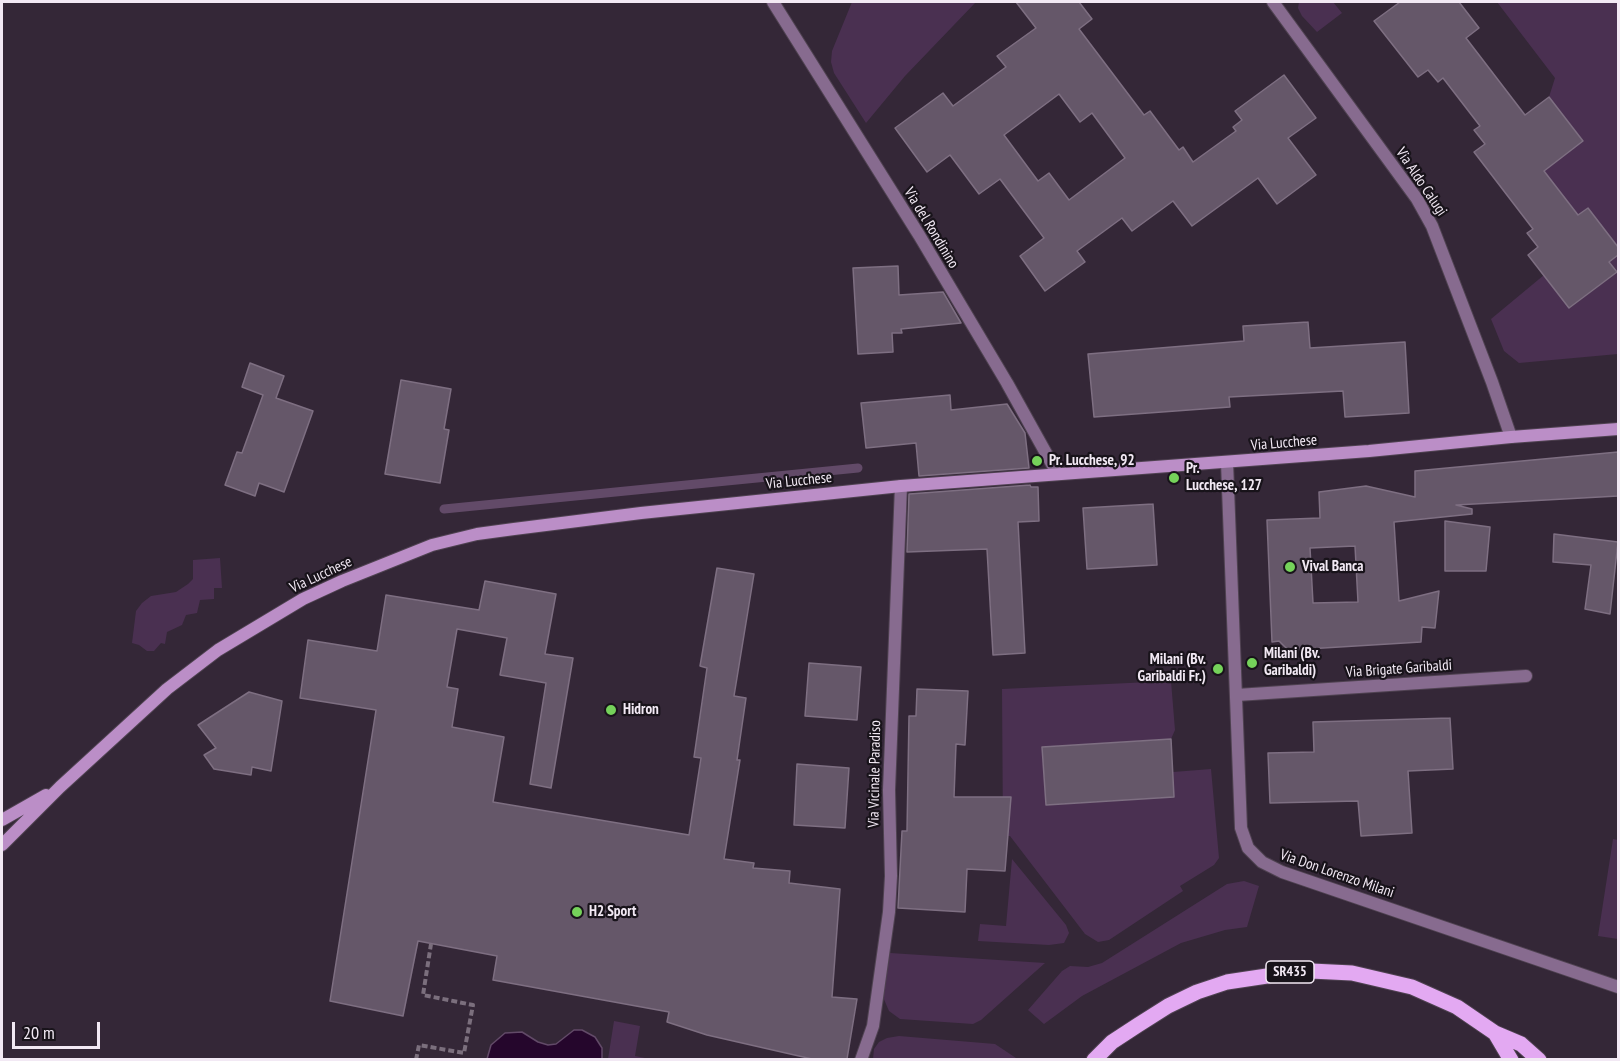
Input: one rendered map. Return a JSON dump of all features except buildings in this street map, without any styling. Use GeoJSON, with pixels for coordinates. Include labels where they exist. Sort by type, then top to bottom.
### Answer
{"type":"FeatureCollection","features":[{"type":"Feature","properties":{"kind":"main road","name":"SR435"},"geometry":{"type":"LineString","coordinates":[[1094,1059],[1112,1042],[1138,1024],[1197,992],[1227,982],[1295,972],[1332,971],[1352,973],[1412,987],[1457,1006],[1495,1033],[1511,1059]]}},
{"type":"Feature","properties":{"kind":"main road"},"geometry":{"type":"LineString","coordinates":[[1495,1033],[1511,1038],[1539,1059]]}},
{"type":"Feature","properties":{"kind":"street","name":"Via del Rondinino"},"geometry":{"type":"LineString","coordinates":[[773,2],[919,235],[1007,383],[1057,473]]}},
{"type":"Feature","properties":{"kind":"street","name":"Via Aldo Calugi"},"geometry":{"type":"LineString","coordinates":[[1274,2],[1417,199],[1432,226],[1511,437]]}},
{"type":"Feature","properties":{"kind":"street","name":"Via Lucchese"},"geometry":{"type":"LineString","coordinates":[[2,845],[60,787],[167,689],[218,650],[303,599],[432,545],[477,534],[641,513],[902,486],[1227,462],[1618,429]]}},
{"type":"Feature","properties":{"kind":"street","name":"Via Don Lorenzo Milani"},"geometry":{"type":"LineString","coordinates":[[1227,462],[1241,828],[1248,849],[1255,857],[1282,872],[1618,987]]}},
{"type":"Feature","properties":{"kind":"street","name":"Via Vicinale Paradiso"},"geometry":{"type":"LineString","coordinates":[[861,1059],[873,1026],[889,912],[891,876],[889,790],[902,486]]}},
{"type":"Feature","properties":{"kind":"street","name":"Via Brigate Garibaldi"},"geometry":{"type":"LineString","coordinates":[[1237,695],[1526,676]]}},
{"type":"Feature","properties":{"kind":"street","name":"Via Lucchese"},"geometry":{"type":"LineString","coordinates":[[2,820],[60,787]]}},
{"type":"Feature","properties":{"kind":"path"},"geometry":{"type":"LineString","coordinates":[[416,1059],[419,1045],[464,1053],[473,1005],[423,994],[431,944]]}},
{"type":"Feature","properties":{"kind":"shaded area"},"geometry":{"type":"Polygon","coordinates":[[[852,2],[976,2],[905,76],[866,123],[834,73],[831,62],[832,51],[852,2]]]}},
{"type":"Feature","properties":{"kind":"shaded area"},"geometry":{"type":"Polygon","coordinates":[[[1299,2],[1333,2],[1342,13],[1317,32],[1302,16],[1298,8],[1299,2]]]}},
{"type":"Feature","properties":{"kind":"shaded area"},"geometry":{"type":"Polygon","coordinates":[[[1497,2],[1618,2],[1618,247],[1588,208],[1578,215],[1544,171],[1583,141],[1549,97],[1555,78],[1497,2]]]}},
{"type":"Feature","properties":{"kind":"shaded area"},"geometry":{"type":"Polygon","coordinates":[[[1618,255],[1618,354],[1519,363],[1504,351],[1491,319],[1544,275],[1570,308],[1616,273],[1609,262],[1618,255]]]}},
{"type":"Feature","properties":{"kind":"shaded area"},"geometry":{"type":"Polygon","coordinates":[[[220,558],[222,588],[214,588],[214,599],[200,600],[197,613],[186,615],[182,625],[167,632],[165,644],[161,643],[154,651],[147,651],[132,643],[136,611],[142,603],[151,596],[176,592],[188,584],[193,579],[193,560],[220,558]]]}},
{"type":"Feature","properties":{"kind":"shaded area"},"geometry":{"type":"Polygon","coordinates":[[[1171,681],[1175,730],[1171,739],[1042,747],[1046,805],[1174,797],[1173,772],[1211,769],[1219,858],[1214,865],[1180,886],[1183,891],[1109,940],[1098,942],[1085,934],[1010,836],[1003,836],[1002,689],[1171,681]]]}},
{"type":"Feature","properties":{"kind":"shaded area"},"geometry":{"type":"Polygon","coordinates":[[[1613,839],[1618,840],[1618,939],[1598,936],[1613,839]]]}},
{"type":"Feature","properties":{"kind":"shaded area"},"geometry":{"type":"Polygon","coordinates":[[[1012,859],[1066,925],[1069,933],[1064,943],[1049,945],[978,941],[980,924],[1006,926],[1012,859]]]}},
{"type":"Feature","properties":{"kind":"shaded area"},"geometry":{"type":"Polygon","coordinates":[[[1244,881],[1259,886],[1247,927],[1225,930],[1181,943],[1082,996],[1044,1024],[1028,1010],[1062,971],[1070,966],[1088,967],[1102,963],[1227,884],[1244,881]]]}},
{"type":"Feature","properties":{"kind":"shaded area"},"geometry":{"type":"Polygon","coordinates":[[[890,953],[1045,963],[981,1020],[973,1024],[900,1019],[889,1011],[883,997],[890,953]]]}},
{"type":"Feature","properties":{"kind":"shaded area"},"geometry":{"type":"Polygon","coordinates":[[[614,1021],[640,1026],[635,1056],[650,1059],[608,1059],[614,1021]]]}},
{"type":"Feature","properties":{"kind":"shaded area"},"geometry":{"type":"Polygon","coordinates":[[[574,1030],[582,1030],[595,1037],[602,1048],[602,1059],[487,1059],[491,1045],[505,1033],[522,1032],[548,1045],[556,1044],[574,1030]]]}},
{"type":"Feature","properties":{"kind":"shaded area"},"geometry":{"type":"Polygon","coordinates":[[[899,1036],[995,1044],[1016,1058],[873,1059],[874,1049],[879,1042],[899,1036]]]}},
{"type":"Feature","properties":{"kind":"waterway"},"geometry":{"type":"LineString","coordinates":[[444,509],[858,468]]}},
{"type":"Feature","properties":{"kind":"place","name":"Pr. Lucchese, 92"},"geometry":{"type":"Point","coordinates":[1037,461]}},
{"type":"Feature","properties":{"kind":"place","name":"Pr. Lucchese, 127"},"geometry":{"type":"Point","coordinates":[1174,478]}},
{"type":"Feature","properties":{"kind":"place","name":"Vival Banca"},"geometry":{"type":"Point","coordinates":[1290,567]}},
{"type":"Feature","properties":{"kind":"place","name":"Milani (Bv. Garibaldi)"},"geometry":{"type":"Point","coordinates":[1252,663]}},
{"type":"Feature","properties":{"kind":"place","name":"Milani (Bv. Garibaldi Fr.)"},"geometry":{"type":"Point","coordinates":[1218,669]}},
{"type":"Feature","properties":{"kind":"place","name":"Hidron"},"geometry":{"type":"Point","coordinates":[611,710]}},
{"type":"Feature","properties":{"kind":"place","name":"H2 Sport"},"geometry":{"type":"Point","coordinates":[577,912]}}]}
